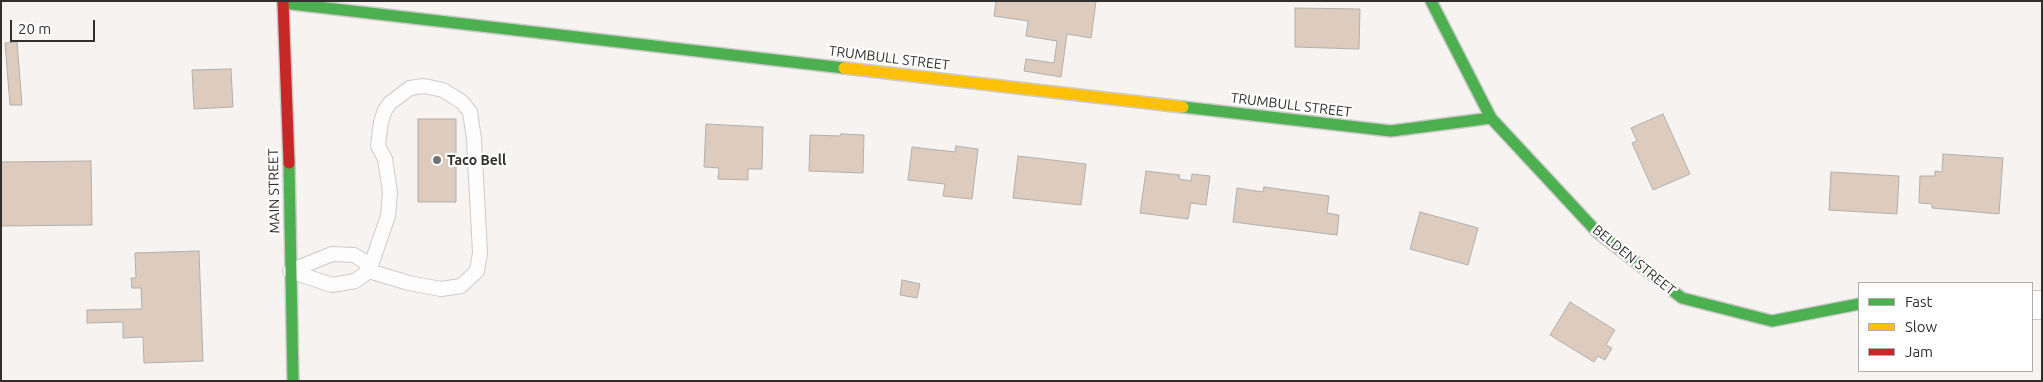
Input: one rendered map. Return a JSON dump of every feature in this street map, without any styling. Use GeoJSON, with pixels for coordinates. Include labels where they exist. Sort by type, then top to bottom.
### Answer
{"type":"FeatureCollection","features":[{"type":"Feature","properties":{"kind":"street","name":"BELDEN STREET"},"geometry":{"type":"LineString","coordinates":[[1431,1],[1491,118],[1596,232],[1682,298],[1772,321],[1858,304]]}},
{"type":"Feature","properties":{"kind":"street","name":"TRUMBULL STREET"},"geometry":{"type":"LineString","coordinates":[[283,2],[1391,131],[1491,118]]}},
{"type":"Feature","properties":{"kind":"street","name":"MAIN STREET"},"geometry":{"type":"LineString","coordinates":[[283,2],[293,381]]}},
{"type":"Feature","properties":{"kind":"lane"},"geometry":{"type":"LineString","coordinates":[[290,271],[332,254],[354,255],[364,262],[369,271],[409,283],[441,289],[462,286],[477,271],[480,252],[478,186],[470,112],[462,102],[443,90],[424,86],[410,88],[390,103],[385,110],[378,146],[385,159],[388,184],[388,216],[369,271],[355,281],[332,285],[290,271]]}},
{"type":"Feature","properties":{"kind":"building"},"geometry":{"type":"Polygon","coordinates":[[[996,1],[1096,1],[1091,38],[1067,34],[1061,77],[1024,71],[1026,59],[1054,63],[1057,41],[1026,36],[1028,21],[994,16],[996,1]]]}},
{"type":"Feature","properties":{"kind":"building"},"geometry":{"type":"Polygon","coordinates":[[[1295,8],[1360,9],[1359,49],[1295,47],[1295,8]]]}},
{"type":"Feature","properties":{"kind":"building"},"geometry":{"type":"Polygon","coordinates":[[[17,42],[22,105],[10,105],[5,43],[17,42]]]}},
{"type":"Feature","properties":{"kind":"building"},"geometry":{"type":"Polygon","coordinates":[[[231,69],[233,107],[194,109],[192,70],[231,69]]]}},
{"type":"Feature","properties":{"kind":"building"},"geometry":{"type":"Polygon","coordinates":[[[1663,114],[1690,174],[1653,190],[1632,143],[1637,141],[1631,128],[1663,114]]]}},
{"type":"Feature","properties":{"kind":"building"},"geometry":{"type":"Polygon","coordinates":[[[418,119],[456,119],[456,202],[418,202],[418,119]]]}},
{"type":"Feature","properties":{"kind":"building"},"geometry":{"type":"Polygon","coordinates":[[[706,124],[763,127],[762,169],[748,169],[748,180],[718,179],[719,168],[704,167],[706,124]]]}},
{"type":"Feature","properties":{"kind":"building"},"geometry":{"type":"Polygon","coordinates":[[[841,134],[864,135],[863,173],[809,171],[810,135],[840,136],[841,134]]]}},
{"type":"Feature","properties":{"kind":"building"},"geometry":{"type":"Polygon","coordinates":[[[956,146],[978,149],[972,199],[943,196],[945,184],[908,180],[912,147],[955,152],[956,146]]]}},
{"type":"Feature","properties":{"kind":"building"},"geometry":{"type":"Polygon","coordinates":[[[1943,154],[2003,158],[1999,214],[1932,208],[1932,204],[1919,203],[1920,176],[1935,176],[1935,171],[1942,172],[1943,154]]]}},
{"type":"Feature","properties":{"kind":"building"},"geometry":{"type":"Polygon","coordinates":[[[1018,156],[1086,164],[1081,205],[1013,198],[1018,156]]]}},
{"type":"Feature","properties":{"kind":"building"},"geometry":{"type":"Polygon","coordinates":[[[91,161],[92,225],[1,226],[1,162],[91,161]]]}},
{"type":"Feature","properties":{"kind":"building"},"geometry":{"type":"Polygon","coordinates":[[[1146,171],[1180,175],[1179,179],[1191,181],[1192,174],[1210,176],[1206,205],[1191,203],[1188,219],[1140,213],[1146,171]]]}},
{"type":"Feature","properties":{"kind":"building"},"geometry":{"type":"Polygon","coordinates":[[[1831,172],[1899,176],[1897,214],[1829,210],[1831,172]]]}},
{"type":"Feature","properties":{"kind":"building"},"geometry":{"type":"Polygon","coordinates":[[[1264,187],[1329,196],[1327,213],[1339,215],[1337,235],[1233,222],[1237,188],[1263,192],[1264,187]]]}},
{"type":"Feature","properties":{"kind":"building"},"geometry":{"type":"Polygon","coordinates":[[[1420,212],[1478,228],[1468,265],[1410,249],[1420,212]]]}},
{"type":"Feature","properties":{"kind":"building"},"geometry":{"type":"Polygon","coordinates":[[[199,251],[203,361],[144,363],[143,337],[123,338],[123,322],[87,323],[87,310],[142,309],[141,288],[132,288],[131,278],[136,278],[135,253],[199,251]]]}},
{"type":"Feature","properties":{"kind":"building"},"geometry":{"type":"Polygon","coordinates":[[[902,280],[920,284],[917,298],[900,295],[902,280]]]}},
{"type":"Feature","properties":{"kind":"building"},"geometry":{"type":"Polygon","coordinates":[[[1570,302],[1615,330],[1606,345],[1612,348],[1605,360],[1598,356],[1594,362],[1550,335],[1570,302]]]}},
{"type":"Feature","properties":{"kind":"traffic: fast"},"geometry":{"type":"LineString","coordinates":[[1431,1],[1491,118],[1597,232],[1682,298],[1772,321],[1858,304]]}},
{"type":"Feature","properties":{"kind":"traffic: fast"},"geometry":{"type":"LineString","coordinates":[[283,3],[844,68]]}},
{"type":"Feature","properties":{"kind":"traffic: fast"},"geometry":{"type":"LineString","coordinates":[[1183,107],[1391,131],[1491,118]]}},
{"type":"Feature","properties":{"kind":"traffic: fast"},"geometry":{"type":"LineString","coordinates":[[289,163],[293,381]]}},
{"type":"Feature","properties":{"kind":"traffic: slow"},"geometry":{"type":"LineString","coordinates":[[844,68],[1183,107]]}},
{"type":"Feature","properties":{"kind":"traffic: jam"},"geometry":{"type":"LineString","coordinates":[[283,1],[289,163]]}},
{"type":"Feature","properties":{"kind":"place","name":"Taco Bell"},"geometry":{"type":"Point","coordinates":[437,160]}}]}
